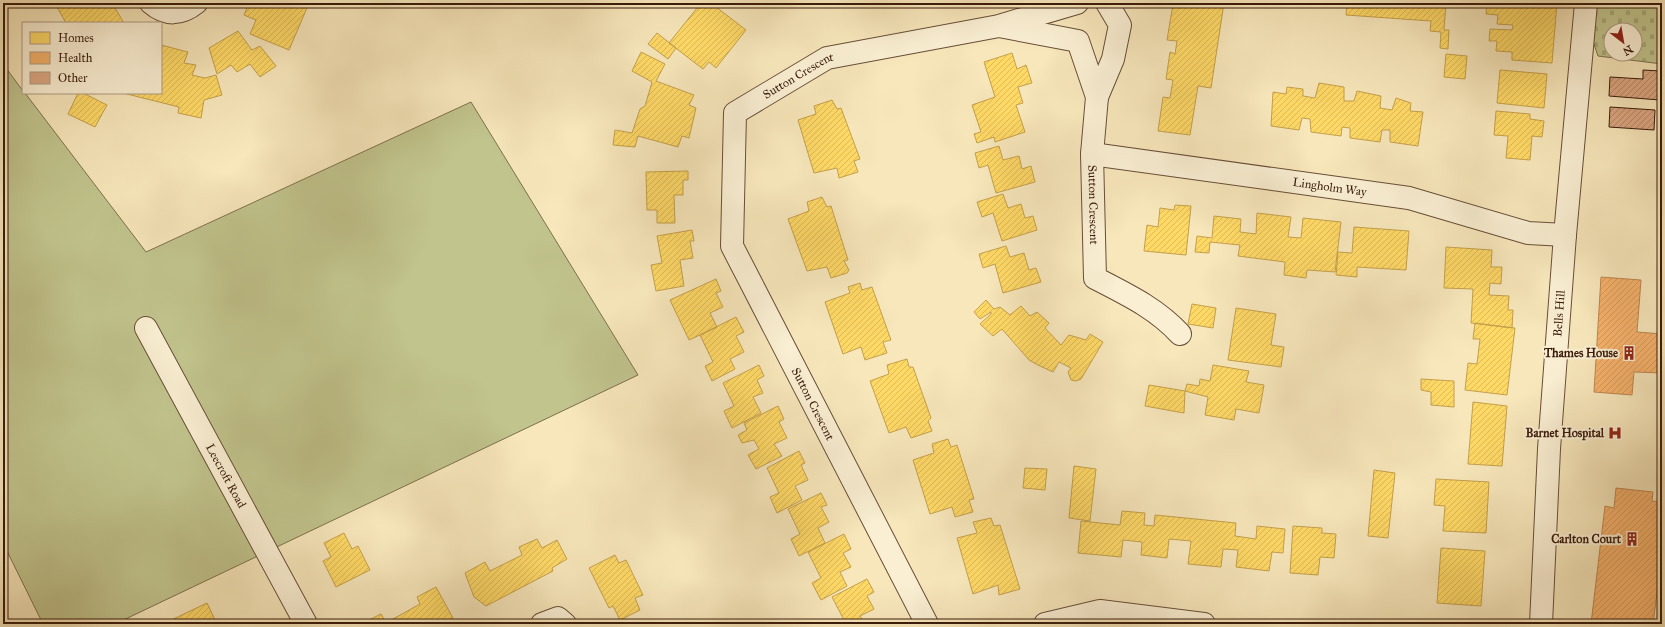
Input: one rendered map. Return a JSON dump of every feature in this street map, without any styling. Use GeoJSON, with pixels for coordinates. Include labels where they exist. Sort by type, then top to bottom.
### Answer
{"type":"FeatureCollection","features":[{"type":"Feature","properties":{"kind":"street"},"geometry":{"type":"LineString","coordinates":[[150,3],[159,10],[168,13],[178,13],[188,10],[196,3]]}},
{"type":"Feature","properties":{"kind":"street"},"geometry":{"type":"LineString","coordinates":[[999,26],[1077,3]]}},
{"type":"Feature","properties":{"kind":"street"},"geometry":{"type":"LineString","coordinates":[[1097,97],[1113,59],[1120,25],[1107,3]]}},
{"type":"Feature","properties":{"kind":"street","name":"Bells Hill"},"geometry":{"type":"LineString","coordinates":[[1541,624],[1549,449],[1565,235],[1586,3]]}},
{"type":"Feature","properties":{"kind":"street","name":"Sutton Crescent"},"geometry":{"type":"LineString","coordinates":[[927,624],[732,246],[735,113],[827,58],[999,26],[1078,41],[1097,97],[1092,154],[1095,278],[1132,297],[1166,320],[1180,334]]}},
{"type":"Feature","properties":{"kind":"street","name":"Lingholm Way"},"geometry":{"type":"LineString","coordinates":[[1092,154],[1409,198],[1528,233],[1565,235]]}},
{"type":"Feature","properties":{"kind":"street","name":"Leecroft Road"},"geometry":{"type":"LineString","coordinates":[[146,328],[306,624]]}},
{"type":"Feature","properties":{"kind":"street"},"geometry":{"type":"LineString","coordinates":[[1045,624],[1100,611],[1204,624]]}},
{"type":"Feature","properties":{"kind":"street"},"geometry":{"type":"LineString","coordinates":[[542,624],[558,618],[565,624]]}},
{"type":"Feature","properties":{"kind":"green space"},"geometry":{"type":"Polygon","coordinates":[[[1580,3],[1662,3],[1662,64],[1643,62],[1643,22],[1603,22],[1603,57],[1598,56],[1580,3]]]}},
{"type":"Feature","properties":{"kind":"green space"},"geometry":{"type":"Polygon","coordinates":[[[3,64],[22,90],[22,94],[26,94],[146,252],[471,102],[638,375],[115,624],[43,624],[3,543],[3,64]]]}},
{"type":"Feature","properties":{"kind":"building: Homes"},"geometry":{"type":"Polygon","coordinates":[[[64,3],[112,3],[123,22],[65,22],[57,7],[64,3]]]}},
{"type":"Feature","properties":{"kind":"building: Homes"},"geometry":{"type":"Polygon","coordinates":[[[249,3],[309,3],[289,50],[250,34],[256,20],[244,15],[249,3]]]}},
{"type":"Feature","properties":{"kind":"building: Homes"},"geometry":{"type":"Polygon","coordinates":[[[701,3],[711,3],[746,30],[716,68],[709,62],[703,69],[669,43],[701,3]]]}},
{"type":"Feature","properties":{"kind":"building: Homes"},"geometry":{"type":"Polygon","coordinates":[[[1168,3],[1224,3],[1211,88],[1198,86],[1190,135],[1158,131],[1163,97],[1170,98],[1173,80],[1166,79],[1170,52],[1175,54],[1177,41],[1167,40],[1173,4],[1168,3]]]}},
{"type":"Feature","properties":{"kind":"building: Homes"},"geometry":{"type":"Polygon","coordinates":[[[1347,3],[1446,3],[1444,30],[1449,30],[1448,49],[1440,48],[1441,32],[1430,31],[1431,21],[1346,15],[1347,3]]]}},
{"type":"Feature","properties":{"kind":"building: Homes"},"geometry":{"type":"Polygon","coordinates":[[[1487,3],[1557,3],[1552,63],[1512,60],[1512,52],[1496,51],[1497,41],[1489,41],[1490,29],[1512,30],[1513,25],[1497,24],[1498,15],[1486,14],[1487,3]]]}},
{"type":"Feature","properties":{"kind":"building: Homes"},"geometry":{"type":"Polygon","coordinates":[[[238,31],[252,50],[260,46],[276,66],[260,77],[250,64],[237,72],[231,65],[217,74],[209,48],[238,31]]]}},
{"type":"Feature","properties":{"kind":"building: Homes"},"geometry":{"type":"Polygon","coordinates":[[[657,33],[676,48],[668,59],[648,44],[657,33]]]}},
{"type":"Feature","properties":{"kind":"building: Homes"},"geometry":{"type":"Polygon","coordinates":[[[162,45],[188,52],[184,63],[196,65],[192,75],[205,78],[216,75],[222,95],[204,100],[201,118],[178,113],[179,107],[127,94],[162,94],[162,45]]]}},
{"type":"Feature","properties":{"kind":"building: Homes"},"geometry":{"type":"Polygon","coordinates":[[[641,52],[665,64],[656,81],[694,95],[689,105],[696,108],[689,138],[682,136],[678,147],[638,136],[635,147],[613,145],[615,130],[632,133],[640,109],[645,106],[652,82],[632,71],[641,52]]]}},
{"type":"Feature","properties":{"kind":"building: Homes"},"geometry":{"type":"Polygon","coordinates":[[[1012,53],[1017,69],[1026,65],[1032,83],[1018,87],[1023,103],[1016,105],[1025,132],[995,142],[994,137],[977,143],[974,134],[981,132],[972,105],[995,97],[984,62],[1012,53]]]}},
{"type":"Feature","properties":{"kind":"building: Homes"},"geometry":{"type":"Polygon","coordinates":[[[1446,54],[1467,56],[1465,79],[1444,77],[1446,54]]]}},
{"type":"Feature","properties":{"kind":"building: Homes"},"geometry":{"type":"Polygon","coordinates":[[[1500,70],[1547,74],[1544,108],[1497,103],[1500,70]]]}},
{"type":"Feature","properties":{"kind":"building: Homes"},"geometry":{"type":"Polygon","coordinates":[[[1319,83],[1344,87],[1344,101],[1354,101],[1357,91],[1381,96],[1380,108],[1392,110],[1396,98],[1411,103],[1410,111],[1423,112],[1418,146],[1390,142],[1390,130],[1382,130],[1380,142],[1350,138],[1350,128],[1342,127],[1341,136],[1311,132],[1310,119],[1302,118],[1299,130],[1271,126],[1273,92],[1286,94],[1287,87],[1303,89],[1303,96],[1315,98],[1319,83]]]}},
{"type":"Feature","properties":{"kind":"building: Homes"},"geometry":{"type":"Polygon","coordinates":[[[78,94],[85,94],[107,105],[95,127],[68,114],[78,94]]]}},
{"type":"Feature","properties":{"kind":"building: Homes"},"geometry":{"type":"Polygon","coordinates":[[[832,100],[837,109],[841,108],[860,159],[854,161],[858,172],[839,178],[837,168],[814,173],[798,120],[816,114],[814,106],[832,100]]]}},
{"type":"Feature","properties":{"kind":"building: Homes"},"geometry":{"type":"Polygon","coordinates":[[[1496,111],[1530,114],[1530,119],[1544,121],[1542,137],[1532,136],[1530,160],[1506,158],[1508,136],[1494,135],[1496,111]]]}},
{"type":"Feature","properties":{"kind":"building: Homes"},"geometry":{"type":"Polygon","coordinates":[[[999,146],[1003,160],[1019,156],[1022,169],[1031,166],[1035,182],[996,193],[988,165],[979,168],[975,153],[999,146]]]}},
{"type":"Feature","properties":{"kind":"building: Homes"},"geometry":{"type":"Polygon","coordinates":[[[688,171],[688,180],[683,180],[683,195],[674,195],[675,223],[657,223],[657,210],[647,210],[646,172],[688,171]]]}},
{"type":"Feature","properties":{"kind":"building: Homes"},"geometry":{"type":"Polygon","coordinates":[[[1003,194],[1008,208],[1021,204],[1025,218],[1033,216],[1037,230],[1002,241],[993,213],[982,217],[977,202],[1003,194]]]}},
{"type":"Feature","properties":{"kind":"building: Homes"},"geometry":{"type":"Polygon","coordinates":[[[822,197],[827,207],[831,206],[848,260],[844,261],[849,270],[847,273],[831,278],[827,267],[807,271],[788,219],[809,211],[807,202],[822,197]]]}},
{"type":"Feature","properties":{"kind":"building: Homes"},"geometry":{"type":"Polygon","coordinates":[[[1175,205],[1191,206],[1186,255],[1144,251],[1147,225],[1158,227],[1160,208],[1174,210],[1175,205]]]}},
{"type":"Feature","properties":{"kind":"building: Homes"},"geometry":{"type":"Polygon","coordinates":[[[1257,213],[1291,217],[1288,237],[1301,238],[1303,218],[1341,222],[1335,272],[1307,270],[1306,278],[1284,275],[1285,262],[1238,256],[1240,245],[1210,242],[1209,253],[1195,252],[1197,236],[1212,238],[1214,216],[1241,219],[1240,232],[1256,234],[1257,213]]]}},
{"type":"Feature","properties":{"kind":"building: Homes"},"geometry":{"type":"Polygon","coordinates":[[[1354,227],[1409,231],[1406,270],[1357,267],[1357,277],[1336,275],[1338,252],[1352,253],[1354,227]]]}},
{"type":"Feature","properties":{"kind":"building: Homes"},"geometry":{"type":"Polygon","coordinates":[[[692,230],[694,241],[690,241],[693,258],[680,260],[684,286],[656,291],[651,265],[662,263],[657,236],[692,230]]]}},
{"type":"Feature","properties":{"kind":"building: Homes"},"geometry":{"type":"Polygon","coordinates":[[[1006,246],[1010,257],[1024,253],[1029,270],[1036,268],[1041,282],[1003,293],[995,264],[983,268],[979,254],[1006,246]]]}},
{"type":"Feature","properties":{"kind":"building: Homes"},"geometry":{"type":"Polygon","coordinates":[[[1446,247],[1492,250],[1491,267],[1502,267],[1501,284],[1490,283],[1489,295],[1509,296],[1508,310],[1513,310],[1512,328],[1471,323],[1473,289],[1444,288],[1446,247]]]}},
{"type":"Feature","properties":{"kind":"building: Homes"},"geometry":{"type":"Polygon","coordinates":[[[716,279],[721,291],[716,293],[723,307],[710,313],[717,327],[689,340],[670,300],[716,279]]]}},
{"type":"Feature","properties":{"kind":"building: Homes"},"geometry":{"type":"Polygon","coordinates":[[[860,283],[862,290],[872,287],[891,340],[883,342],[887,353],[865,360],[861,347],[843,354],[825,302],[850,293],[848,287],[860,283]]]}},
{"type":"Feature","properties":{"kind":"building: Homes"},"geometry":{"type":"Polygon","coordinates":[[[986,300],[994,309],[1000,307],[1010,315],[1021,306],[1030,316],[1037,312],[1049,323],[1045,328],[1061,345],[1069,335],[1086,340],[1090,334],[1103,342],[1081,379],[1076,381],[1071,380],[1068,372],[1071,368],[1059,362],[1053,372],[1038,365],[1029,360],[1002,329],[993,336],[980,324],[991,314],[991,312],[980,319],[974,312],[986,300]]]}},
{"type":"Feature","properties":{"kind":"building: Homes"},"geometry":{"type":"Polygon","coordinates":[[[1192,304],[1216,308],[1213,328],[1188,324],[1192,304]]]}},
{"type":"Feature","properties":{"kind":"building: Homes"},"geometry":{"type":"Polygon","coordinates":[[[1236,308],[1276,314],[1271,345],[1284,347],[1281,367],[1228,360],[1236,308]]]}},
{"type":"Feature","properties":{"kind":"building: Homes"},"geometry":{"type":"Polygon","coordinates":[[[736,317],[744,332],[736,336],[744,352],[730,359],[735,369],[712,381],[705,366],[713,362],[700,335],[736,317]]]}},
{"type":"Feature","properties":{"kind":"building: Homes"},"geometry":{"type":"Polygon","coordinates":[[[1475,323],[1515,328],[1507,395],[1465,390],[1468,363],[1477,364],[1480,339],[1473,339],[1475,323]]]}},
{"type":"Feature","properties":{"kind":"building: Homes"},"geometry":{"type":"Polygon","coordinates":[[[907,359],[909,367],[913,367],[931,418],[928,421],[932,431],[911,438],[906,427],[889,433],[870,381],[889,374],[887,365],[907,359]]]}},
{"type":"Feature","properties":{"kind":"building: Homes"},"geometry":{"type":"Polygon","coordinates":[[[759,365],[764,376],[757,380],[763,393],[753,397],[761,413],[732,428],[724,411],[734,406],[723,383],[759,365]]]}},
{"type":"Feature","properties":{"kind":"building: Homes"},"geometry":{"type":"Polygon","coordinates":[[[1213,365],[1249,371],[1246,382],[1264,385],[1259,413],[1236,409],[1234,420],[1205,415],[1208,397],[1185,391],[1187,384],[1199,386],[1200,379],[1210,381],[1213,365]]]}},
{"type":"Feature","properties":{"kind":"building: Homes"},"geometry":{"type":"Polygon","coordinates":[[[1421,379],[1454,381],[1454,407],[1431,405],[1431,392],[1421,390],[1421,379]]]}},
{"type":"Feature","properties":{"kind":"building: Homes"},"geometry":{"type":"Polygon","coordinates":[[[1149,385],[1185,391],[1184,413],[1145,406],[1149,385]]]}},
{"type":"Feature","properties":{"kind":"building: Homes"},"geometry":{"type":"Polygon","coordinates":[[[1473,402],[1507,406],[1502,466],[1468,464],[1473,402]]]}},
{"type":"Feature","properties":{"kind":"building: Homes"},"geometry":{"type":"Polygon","coordinates":[[[778,406],[784,419],[779,422],[787,438],[774,444],[782,456],[756,469],[748,455],[759,449],[754,440],[742,443],[738,435],[747,430],[744,423],[778,406]]]}},
{"type":"Feature","properties":{"kind":"building: Homes"},"geometry":{"type":"Polygon","coordinates":[[[948,439],[951,447],[957,445],[974,499],[969,500],[973,512],[955,517],[952,507],[930,514],[913,460],[934,453],[932,444],[948,439]]]}},
{"type":"Feature","properties":{"kind":"building: Homes"},"geometry":{"type":"Polygon","coordinates":[[[799,451],[805,463],[801,465],[808,480],[795,486],[802,500],[777,513],[770,497],[779,493],[767,468],[799,451]]]}},
{"type":"Feature","properties":{"kind":"building: Homes"},"geometry":{"type":"Polygon","coordinates":[[[1074,466],[1096,469],[1090,521],[1069,518],[1074,466]]]}},
{"type":"Feature","properties":{"kind":"building: Homes"},"geometry":{"type":"Polygon","coordinates":[[[1025,468],[1047,469],[1045,490],[1023,488],[1025,468]]]}},
{"type":"Feature","properties":{"kind":"building: Homes"},"geometry":{"type":"Polygon","coordinates":[[[1374,470],[1395,473],[1388,538],[1368,536],[1374,470]]]}},
{"type":"Feature","properties":{"kind":"building: Homes"},"geometry":{"type":"Polygon","coordinates":[[[1436,479],[1489,482],[1486,533],[1443,531],[1445,506],[1434,505],[1436,479]]]}},
{"type":"Feature","properties":{"kind":"building: Homes"},"geometry":{"type":"Polygon","coordinates":[[[821,493],[827,505],[821,507],[829,522],[818,528],[825,543],[799,556],[791,539],[800,534],[788,509],[821,493]]]}},
{"type":"Feature","properties":{"kind":"building: Homes"},"geometry":{"type":"Polygon","coordinates":[[[1122,511],[1145,513],[1144,525],[1154,526],[1155,515],[1236,523],[1235,536],[1256,539],[1257,526],[1285,529],[1283,553],[1272,552],[1269,571],[1236,567],[1238,550],[1223,549],[1221,567],[1188,564],[1191,541],[1169,539],[1167,558],[1141,555],[1142,542],[1123,540],[1121,557],[1078,553],[1081,521],[1120,525],[1122,511]]]}},
{"type":"Feature","properties":{"kind":"building: Homes"},"geometry":{"type":"Polygon","coordinates":[[[991,518],[994,526],[1000,525],[1020,589],[999,595],[998,585],[973,594],[957,538],[977,533],[973,522],[991,518]]]}},
{"type":"Feature","properties":{"kind":"building: Homes"},"geometry":{"type":"Polygon","coordinates":[[[1293,526],[1322,528],[1322,533],[1336,534],[1334,558],[1320,557],[1318,575],[1290,573],[1293,526]]]}},
{"type":"Feature","properties":{"kind":"building: Homes"},"geometry":{"type":"Polygon","coordinates":[[[344,533],[352,549],[358,546],[370,570],[336,587],[323,561],[331,557],[324,543],[344,533]]]}},
{"type":"Feature","properties":{"kind":"building: Homes"},"geometry":{"type":"Polygon","coordinates":[[[844,534],[851,549],[843,553],[851,567],[840,572],[847,586],[821,600],[812,583],[821,578],[808,552],[844,534]]]}},
{"type":"Feature","properties":{"kind":"building: Homes"},"geometry":{"type":"Polygon","coordinates":[[[537,539],[542,548],[557,540],[567,559],[552,568],[553,571],[486,606],[474,597],[465,573],[485,562],[490,571],[522,555],[519,547],[537,539]]]}},
{"type":"Feature","properties":{"kind":"building: Homes"},"geometry":{"type":"Polygon","coordinates":[[[1441,548],[1485,551],[1481,606],[1437,603],[1441,548]]]}},
{"type":"Feature","properties":{"kind":"building: Homes"},"geometry":{"type":"Polygon","coordinates":[[[615,555],[619,563],[626,560],[643,595],[635,598],[640,610],[620,620],[613,606],[609,608],[589,568],[615,555]]]}},
{"type":"Feature","properties":{"kind":"building: Homes"},"geometry":{"type":"Polygon","coordinates":[[[867,579],[874,592],[867,596],[874,609],[860,616],[865,624],[841,624],[845,622],[832,597],[867,579]]]}},
{"type":"Feature","properties":{"kind":"building: Homes"},"geometry":{"type":"Polygon","coordinates":[[[436,587],[453,618],[441,624],[363,623],[381,614],[386,623],[420,604],[417,597],[436,587]]]}},
{"type":"Feature","properties":{"kind":"building: Homes"},"geometry":{"type":"Polygon","coordinates":[[[207,603],[217,624],[163,624],[207,603]]]}},
{"type":"Feature","properties":{"kind":"building: Health","name":"Thames House"},"geometry":{"type":"Polygon","coordinates":[[[1601,277],[1641,280],[1637,332],[1662,334],[1662,373],[1634,372],[1632,395],[1594,392],[1601,277]]]}},
{"type":"Feature","properties":{"kind":"building: Health","name":"Carlton Court"},"geometry":{"type":"Polygon","coordinates":[[[1616,488],[1653,492],[1652,501],[1662,502],[1662,570],[1660,569],[1653,624],[1591,624],[1605,506],[1614,508],[1616,488]]]}},
{"type":"Feature","properties":{"kind":"building: Other"},"geometry":{"type":"Polygon","coordinates":[[[1643,70],[1661,71],[1660,100],[1609,96],[1610,77],[1643,79],[1643,70]]]}},
{"type":"Feature","properties":{"kind":"building: Other"},"geometry":{"type":"Polygon","coordinates":[[[1610,107],[1655,110],[1654,130],[1609,127],[1610,107]]]}},
{"type":"Feature","properties":{"kind":"place","name":"Thames House"},"geometry":{"type":"Point","coordinates":[1629,353]}},
{"type":"Feature","properties":{"kind":"place","name":"Barnet Hospital"},"geometry":{"type":"Point","coordinates":[1615,433]}},
{"type":"Feature","properties":{"kind":"place","name":"Carlton Court"},"geometry":{"type":"Point","coordinates":[1632,539]}}]}
